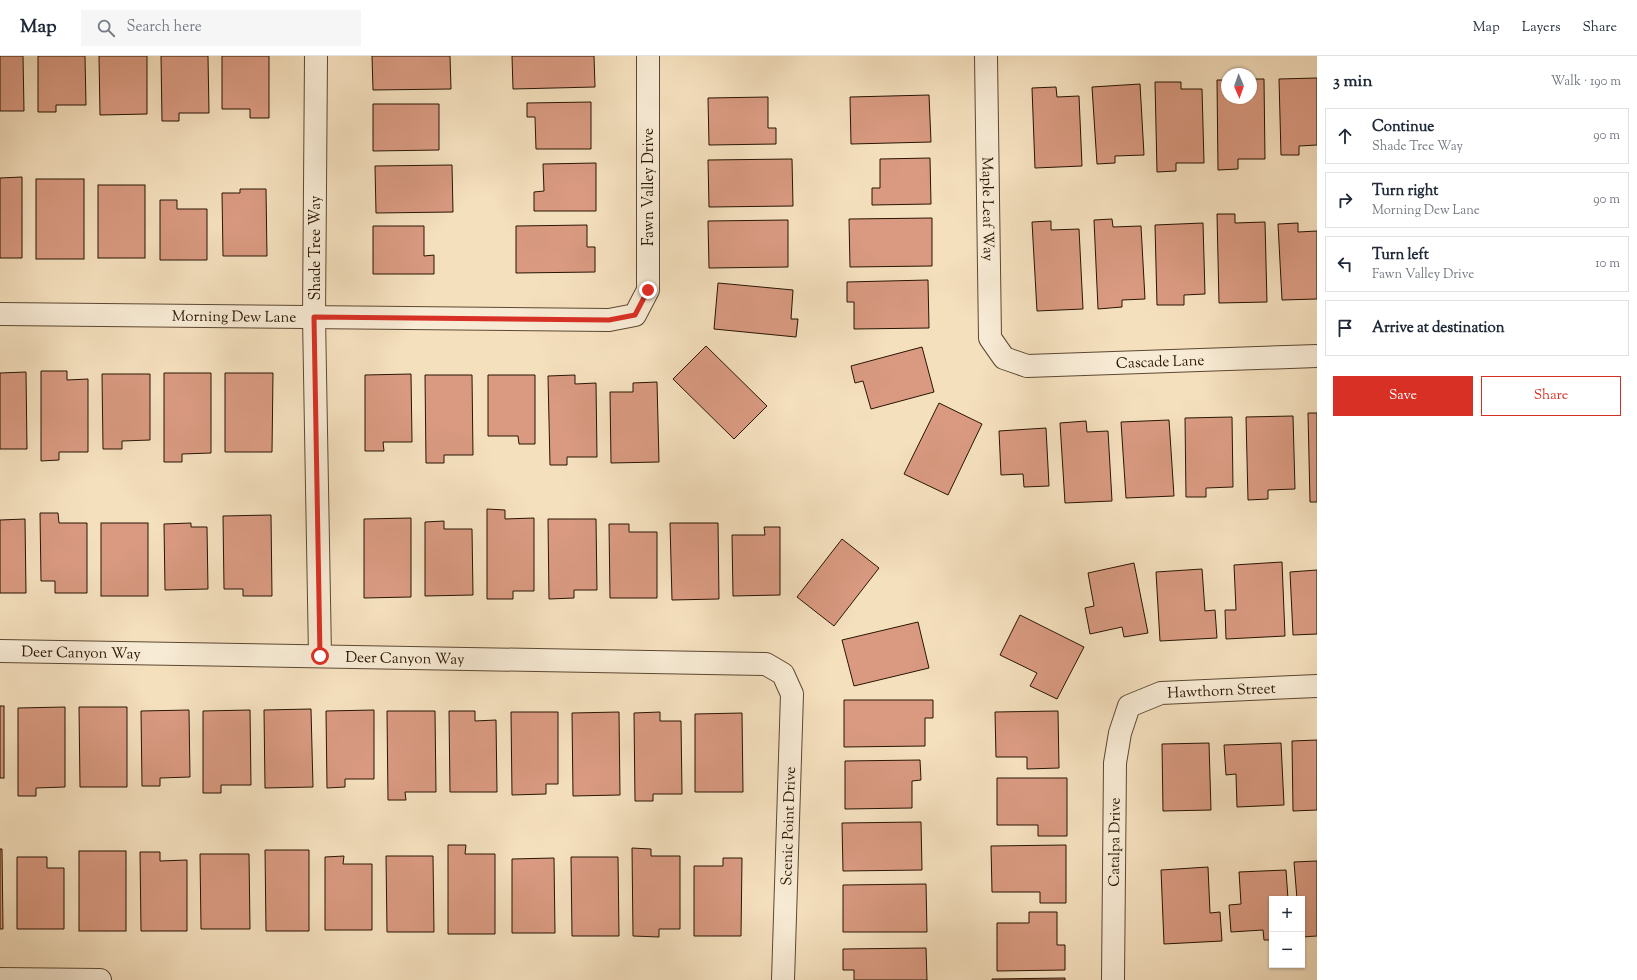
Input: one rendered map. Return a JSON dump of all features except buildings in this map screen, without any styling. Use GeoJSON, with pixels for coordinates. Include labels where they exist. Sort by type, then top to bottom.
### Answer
{"type":"FeatureCollection","features":[{"type":"Feature","properties":{"kind":"street","name":"Shade Tree Way"},"geometry":{"type":"LineString","coordinates":[[316,56],[314,317],[320,656]]}},
{"type":"Feature","properties":{"kind":"street","name":"Fawn Valley Drive"},"geometry":{"type":"LineString","coordinates":[[635,315],[648,290],[648,56]]}},
{"type":"Feature","properties":{"kind":"street","name":"Maple Leaf Way"},"geometry":{"type":"LineString","coordinates":[[986,56],[990,338],[1004,358]]}},
{"type":"Feature","properties":{"kind":"street","name":"Morning Dew Lane"},"geometry":{"type":"LineString","coordinates":[[0,314],[609,320],[635,315]]}},
{"type":"Feature","properties":{"kind":"street","name":"Cascade Lane"},"geometry":{"type":"LineString","coordinates":[[1004,358],[1026,366],[1317,356]]}},
{"type":"Feature","properties":{"kind":"street","name":"Deer Canyon Way"},"geometry":{"type":"LineString","coordinates":[[0,651],[766,664],[783,674]]}},
{"type":"Feature","properties":{"kind":"street","name":"Scenic Point Drive"},"geometry":{"type":"LineString","coordinates":[[783,674],[792,694],[783,980]]}},
{"type":"Feature","properties":{"kind":"street","name":"Hawthorn Street"},"geometry":{"type":"LineString","coordinates":[[1129,706],[1161,693],[1317,686]]}},
{"type":"Feature","properties":{"kind":"street","name":"Catalpa Drive"},"geometry":{"type":"LineString","coordinates":[[1113,980],[1115,763],[1120,733],[1129,706]]}},
{"type":"Feature","properties":{"kind":"street"},"geometry":{"type":"LineString","coordinates":[[0,979],[100,980]]}},
{"type":"Feature","properties":{"kind":"route"},"geometry":{"type":"LineString","coordinates":[[320,656],[314,317],[609,320],[635,315],[648,290]]}}]}
